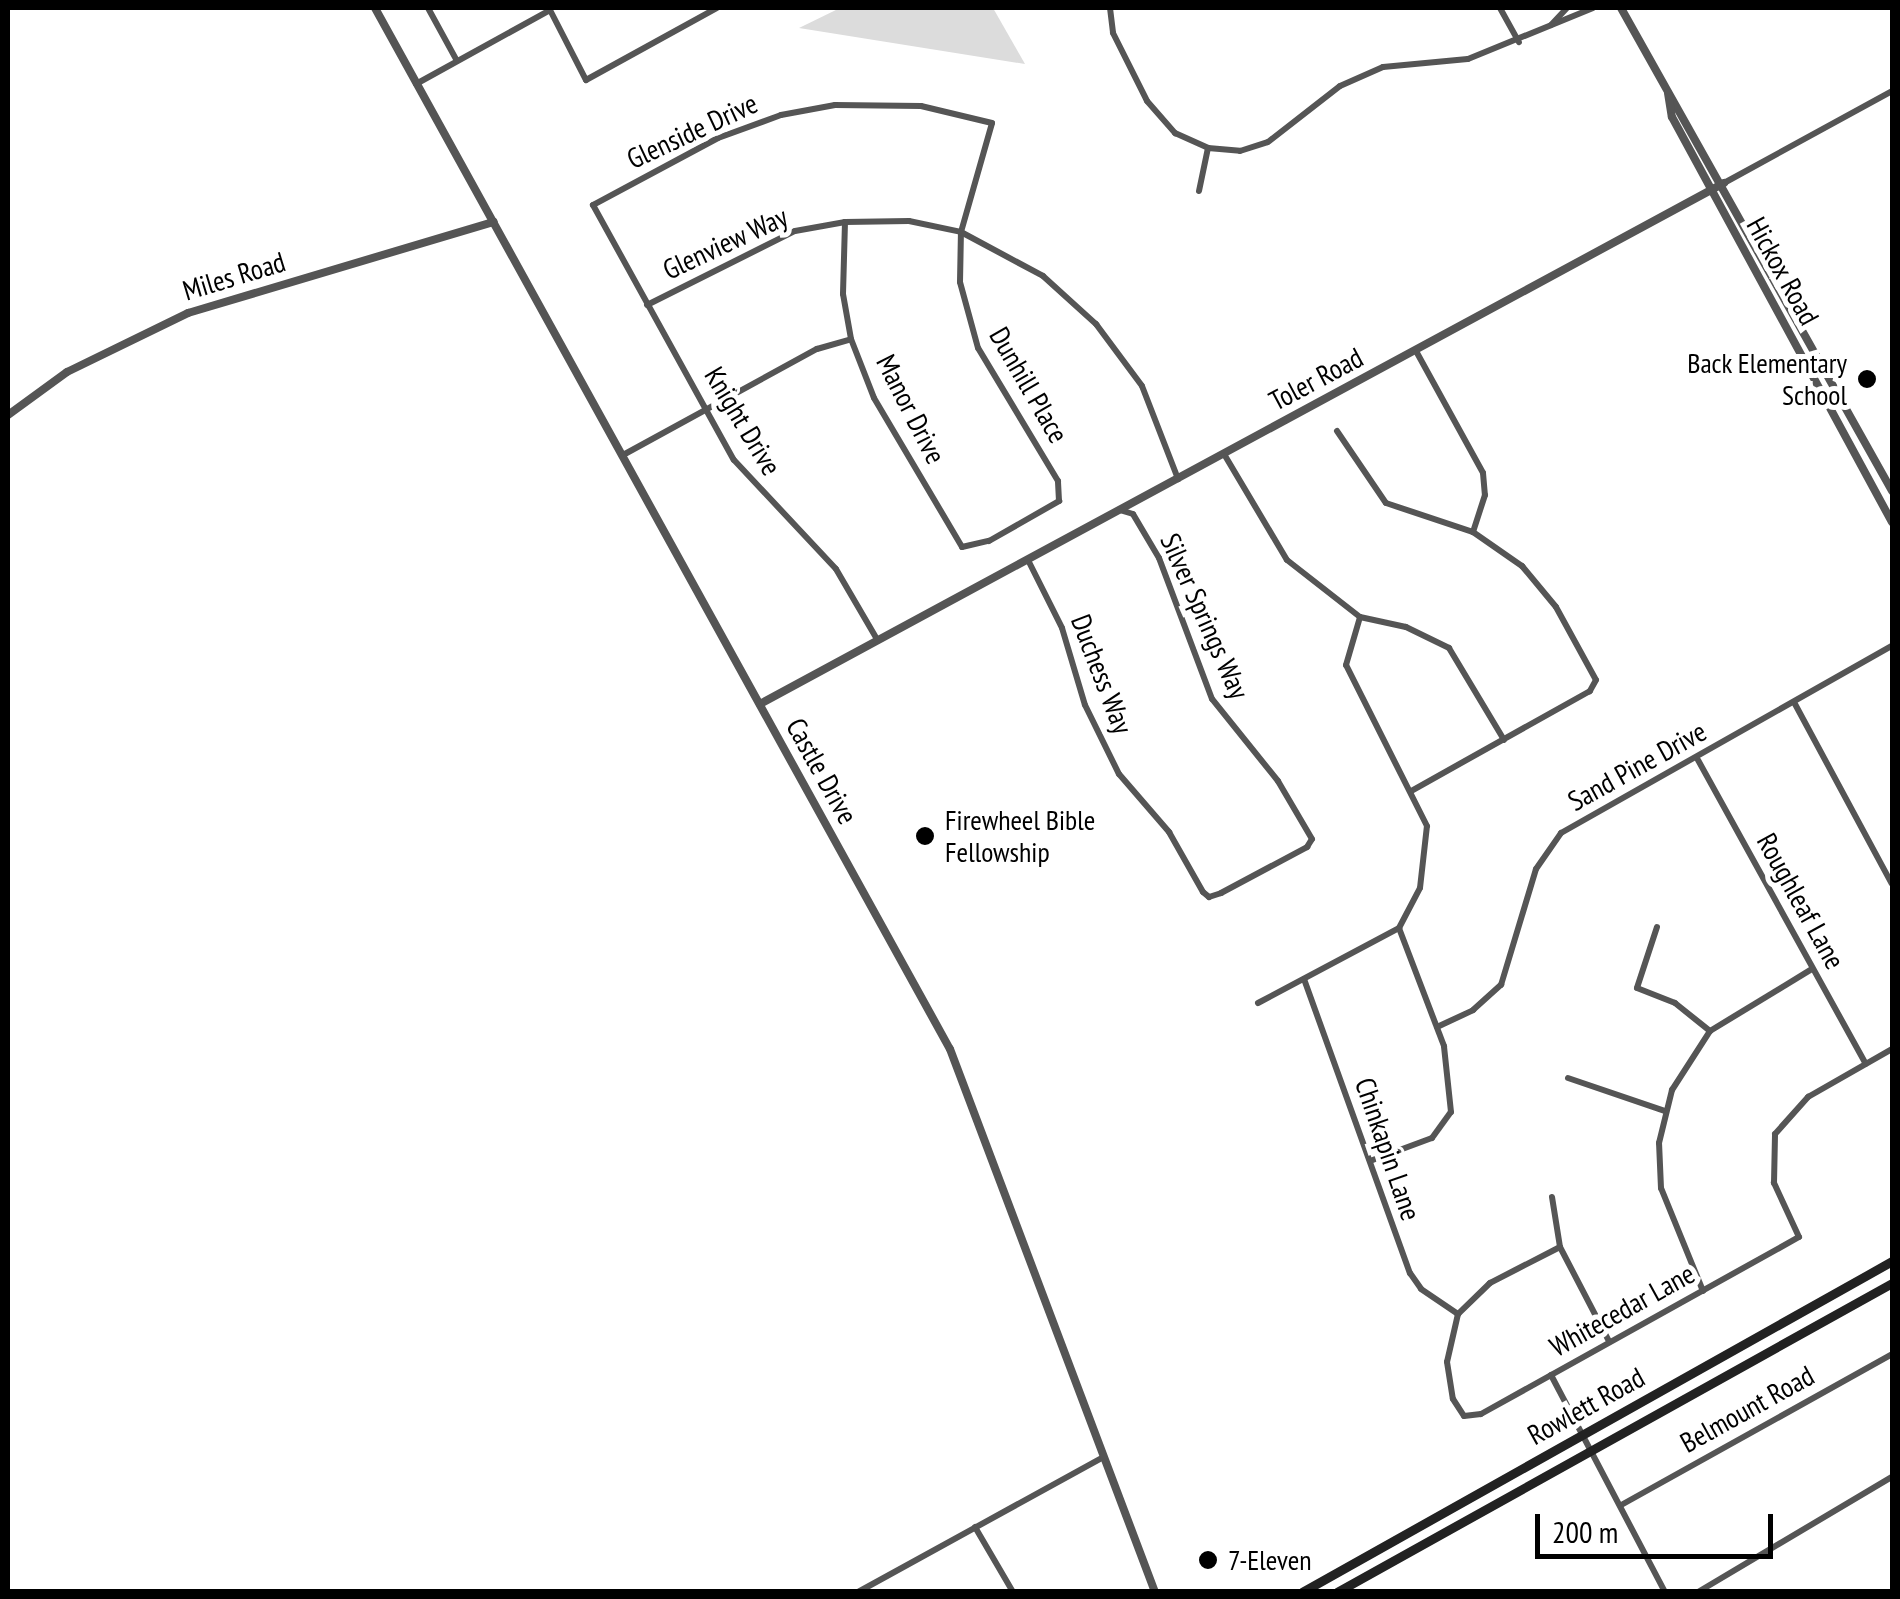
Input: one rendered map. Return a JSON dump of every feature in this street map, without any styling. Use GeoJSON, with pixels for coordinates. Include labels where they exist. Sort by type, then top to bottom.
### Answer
{"type":"FeatureCollection","features":[{"type":"Feature","properties":{"kind":"main road","name":"Rowlett Road"},"geometry":{"type":"LineString","coordinates":[[1302,1592],[1892,1261]]}},
{"type":"Feature","properties":{"kind":"main road","name":"Rowlett Road"},"geometry":{"type":"LineString","coordinates":[[1337,1592],[1892,1284]]}},
{"type":"Feature","properties":{"kind":"main road"},"geometry":{"type":"LineString","coordinates":[[1431,1519],[1440,1536]]}},
{"type":"Feature","properties":{"kind":"street","name":"Castle Drive"},"geometry":{"type":"LineString","coordinates":[[375,8],[950,1050],[1155,1592]]}},
{"type":"Feature","properties":{"kind":"street"},"geometry":{"type":"LineString","coordinates":[[428,8],[457,61]]}},
{"type":"Feature","properties":{"kind":"street"},"geometry":{"type":"LineString","coordinates":[[415,84],[550,9],[586,80],[717,8]]}},
{"type":"Feature","properties":{"kind":"street"},"geometry":{"type":"LineString","coordinates":[[1110,8],[1113,33],[1146,101],[1176,133],[1208,148],[1240,150],[1268,142],[1340,86],[1383,67],[1468,59],[1518,42],[1594,8]]}},
{"type":"Feature","properties":{"kind":"street"},"geometry":{"type":"LineString","coordinates":[[1500,8],[1518,42]]}},
{"type":"Feature","properties":{"kind":"street"},"geometry":{"type":"LineString","coordinates":[[1550,26],[1567,8]]}},
{"type":"Feature","properties":{"kind":"street","name":"Hickox Road"},"geometry":{"type":"LineString","coordinates":[[1621,8],[1724,183],[1892,491]]}},
{"type":"Feature","properties":{"kind":"street","name":"Toler Road"},"geometry":{"type":"LineString","coordinates":[[760,704],[1892,91]]}},
{"type":"Feature","properties":{"kind":"street","name":"Hickox Road"},"geometry":{"type":"LineString","coordinates":[[1668,93],[1672,117],[1892,522]]}},
{"type":"Feature","properties":{"kind":"street","name":"Glenside Drive"},"geometry":{"type":"LineString","coordinates":[[592,205],[718,138],[780,115],[835,105],[920,106],[992,123]]}},
{"type":"Feature","properties":{"kind":"street","name":"Dunhill Place"},"geometry":{"type":"LineString","coordinates":[[992,123],[961,232],[960,282],[971,332],[1063,496],[1016,524]]}},
{"type":"Feature","properties":{"kind":"street"},"geometry":{"type":"LineString","coordinates":[[1200,191],[1208,148]]}},
{"type":"Feature","properties":{"kind":"street","name":"Knight Drive"},"geometry":{"type":"LineString","coordinates":[[592,205],[754,489],[826,556],[878,642]]}},
{"type":"Feature","properties":{"kind":"street","name":"Glenview Way"},"geometry":{"type":"LineString","coordinates":[[647,305],[795,231],[845,222],[909,221],[961,232],[1043,276],[1096,324],[1142,386],[1178,478]]}},
{"type":"Feature","properties":{"kind":"street","name":"Miles Road"},"geometry":{"type":"LineString","coordinates":[[8,416],[66,372],[170,320],[494,222]]}},
{"type":"Feature","properties":{"kind":"street","name":"Manor Drive"},"geometry":{"type":"LineString","coordinates":[[845,222],[843,294],[851,338],[874,398],[962,547],[1016,524]]}},
{"type":"Feature","properties":{"kind":"street"},"geometry":{"type":"LineString","coordinates":[[622,456],[816,349],[851,338]]}},
{"type":"Feature","properties":{"kind":"street"},"geometry":{"type":"LineString","coordinates":[[1416,350],[1483,472],[1486,494],[1473,532]]}},
{"type":"Feature","properties":{"kind":"street"},"geometry":{"type":"LineString","coordinates":[[1810,366],[1821,360]]}},
{"type":"Feature","properties":{"kind":"street"},"geometry":{"type":"LineString","coordinates":[[1819,384],[1857,450],[1871,452]]}},
{"type":"Feature","properties":{"kind":"street"},"geometry":{"type":"LineString","coordinates":[[1337,431],[1386,503],[1473,532],[1540,584],[1596,684],[1411,791]]}},
{"type":"Feature","properties":{"kind":"street"},"geometry":{"type":"LineString","coordinates":[[1224,454],[1280,553],[1360,618],[1406,627],[1449,648],[1504,740]]}},
{"type":"Feature","properties":{"kind":"street","name":"Silver Springs Way"},"geometry":{"type":"LineString","coordinates":[[1120,510],[1134,514],[1158,558],[1212,698],[1278,781],[1312,844],[1209,897]]}},
{"type":"Feature","properties":{"kind":"street","name":"Duchess Way"},"geometry":{"type":"LineString","coordinates":[[1028,560],[1062,628],[1085,705],[1118,774],[1169,832],[1209,897]]}},
{"type":"Feature","properties":{"kind":"street"},"geometry":{"type":"LineString","coordinates":[[1258,1003],[1399,928],[1417,898],[1428,852],[1427,826],[1350,679],[1347,652],[1360,618]]}},
{"type":"Feature","properties":{"kind":"street"},"geometry":{"type":"LineString","coordinates":[[1890,648],[1892,660]]}},
{"type":"Feature","properties":{"kind":"street","name":"Sand Pine Drive"},"geometry":{"type":"LineString","coordinates":[[1437,1027],[1473,1010],[1501,985],[1531,882],[1550,845],[1890,648]]}},
{"type":"Feature","properties":{"kind":"street"},"geometry":{"type":"LineString","coordinates":[[1795,704],[1892,884]]}},
{"type":"Feature","properties":{"kind":"street","name":"Roughleaf Lane"},"geometry":{"type":"LineString","coordinates":[[1698,760],[1866,1064]]}},
{"type":"Feature","properties":{"kind":"street"},"geometry":{"type":"LineString","coordinates":[[1370,1161],[1432,1138],[1446,1124],[1453,1085],[1437,1027],[1399,928]]}},
{"type":"Feature","properties":{"kind":"street"},"geometry":{"type":"LineString","coordinates":[[1657,928],[1637,988],[1675,1003],[1710,1031]]}},
{"type":"Feature","properties":{"kind":"street"},"geometry":{"type":"LineString","coordinates":[[1703,1290],[1661,1188],[1665,1112],[1681,1072],[1710,1031],[1812,968]]}},
{"type":"Feature","properties":{"kind":"street","name":"Chinkapin Lane"},"geometry":{"type":"LineString","coordinates":[[1304,979],[1414,1281],[1458,1314]]}},
{"type":"Feature","properties":{"kind":"street"},"geometry":{"type":"LineString","coordinates":[[1866,1064],[1892,1049]]}},
{"type":"Feature","properties":{"kind":"street","name":"Whitecedar Lane"},"geometry":{"type":"LineString","coordinates":[[1458,1314],[1447,1362],[1453,1399],[1464,1416],[1481,1414],[1799,1236],[1774,1183],[1775,1134],[1797,1106],[1866,1064]]}},
{"type":"Feature","properties":{"kind":"street"},"geometry":{"type":"LineString","coordinates":[[1568,1078],[1665,1112]]}},
{"type":"Feature","properties":{"kind":"street"},"geometry":{"type":"LineString","coordinates":[[1552,1197],[1560,1247],[1610,1341]]}},
{"type":"Feature","properties":{"kind":"street"},"geometry":{"type":"LineString","coordinates":[[1458,1314],[1490,1283],[1560,1247]]}},
{"type":"Feature","properties":{"kind":"street","name":"Belmount Road"},"geometry":{"type":"LineString","coordinates":[[1623,1504],[1892,1354]]}},
{"type":"Feature","properties":{"kind":"street"},"geometry":{"type":"LineString","coordinates":[[1551,1375],[1623,1504],[1665,1592]]}},
{"type":"Feature","properties":{"kind":"street"},"geometry":{"type":"LineString","coordinates":[[858,1592],[1106,1456]]}},
{"type":"Feature","properties":{"kind":"street"},"geometry":{"type":"LineString","coordinates":[[1698,1592],[1892,1477]]}},
{"type":"Feature","properties":{"kind":"street"},"geometry":{"type":"LineString","coordinates":[[975,1527],[1012,1592]]}},
{"type":"Feature","properties":{"kind":"shaded area"},"geometry":{"type":"Polygon","coordinates":[[[840,8],[993,8],[1025,64],[799,28],[840,8]]]}},
{"type":"Feature","properties":{"kind":"place","name":"Back Elementary School"},"geometry":{"type":"Point","coordinates":[1867,379]}},
{"type":"Feature","properties":{"kind":"place","name":"Firewheel Bible Fellowship"},"geometry":{"type":"Point","coordinates":[925,836]}},
{"type":"Feature","properties":{"kind":"place","name":"7-Eleven"},"geometry":{"type":"Point","coordinates":[1208,1560]}}]}
